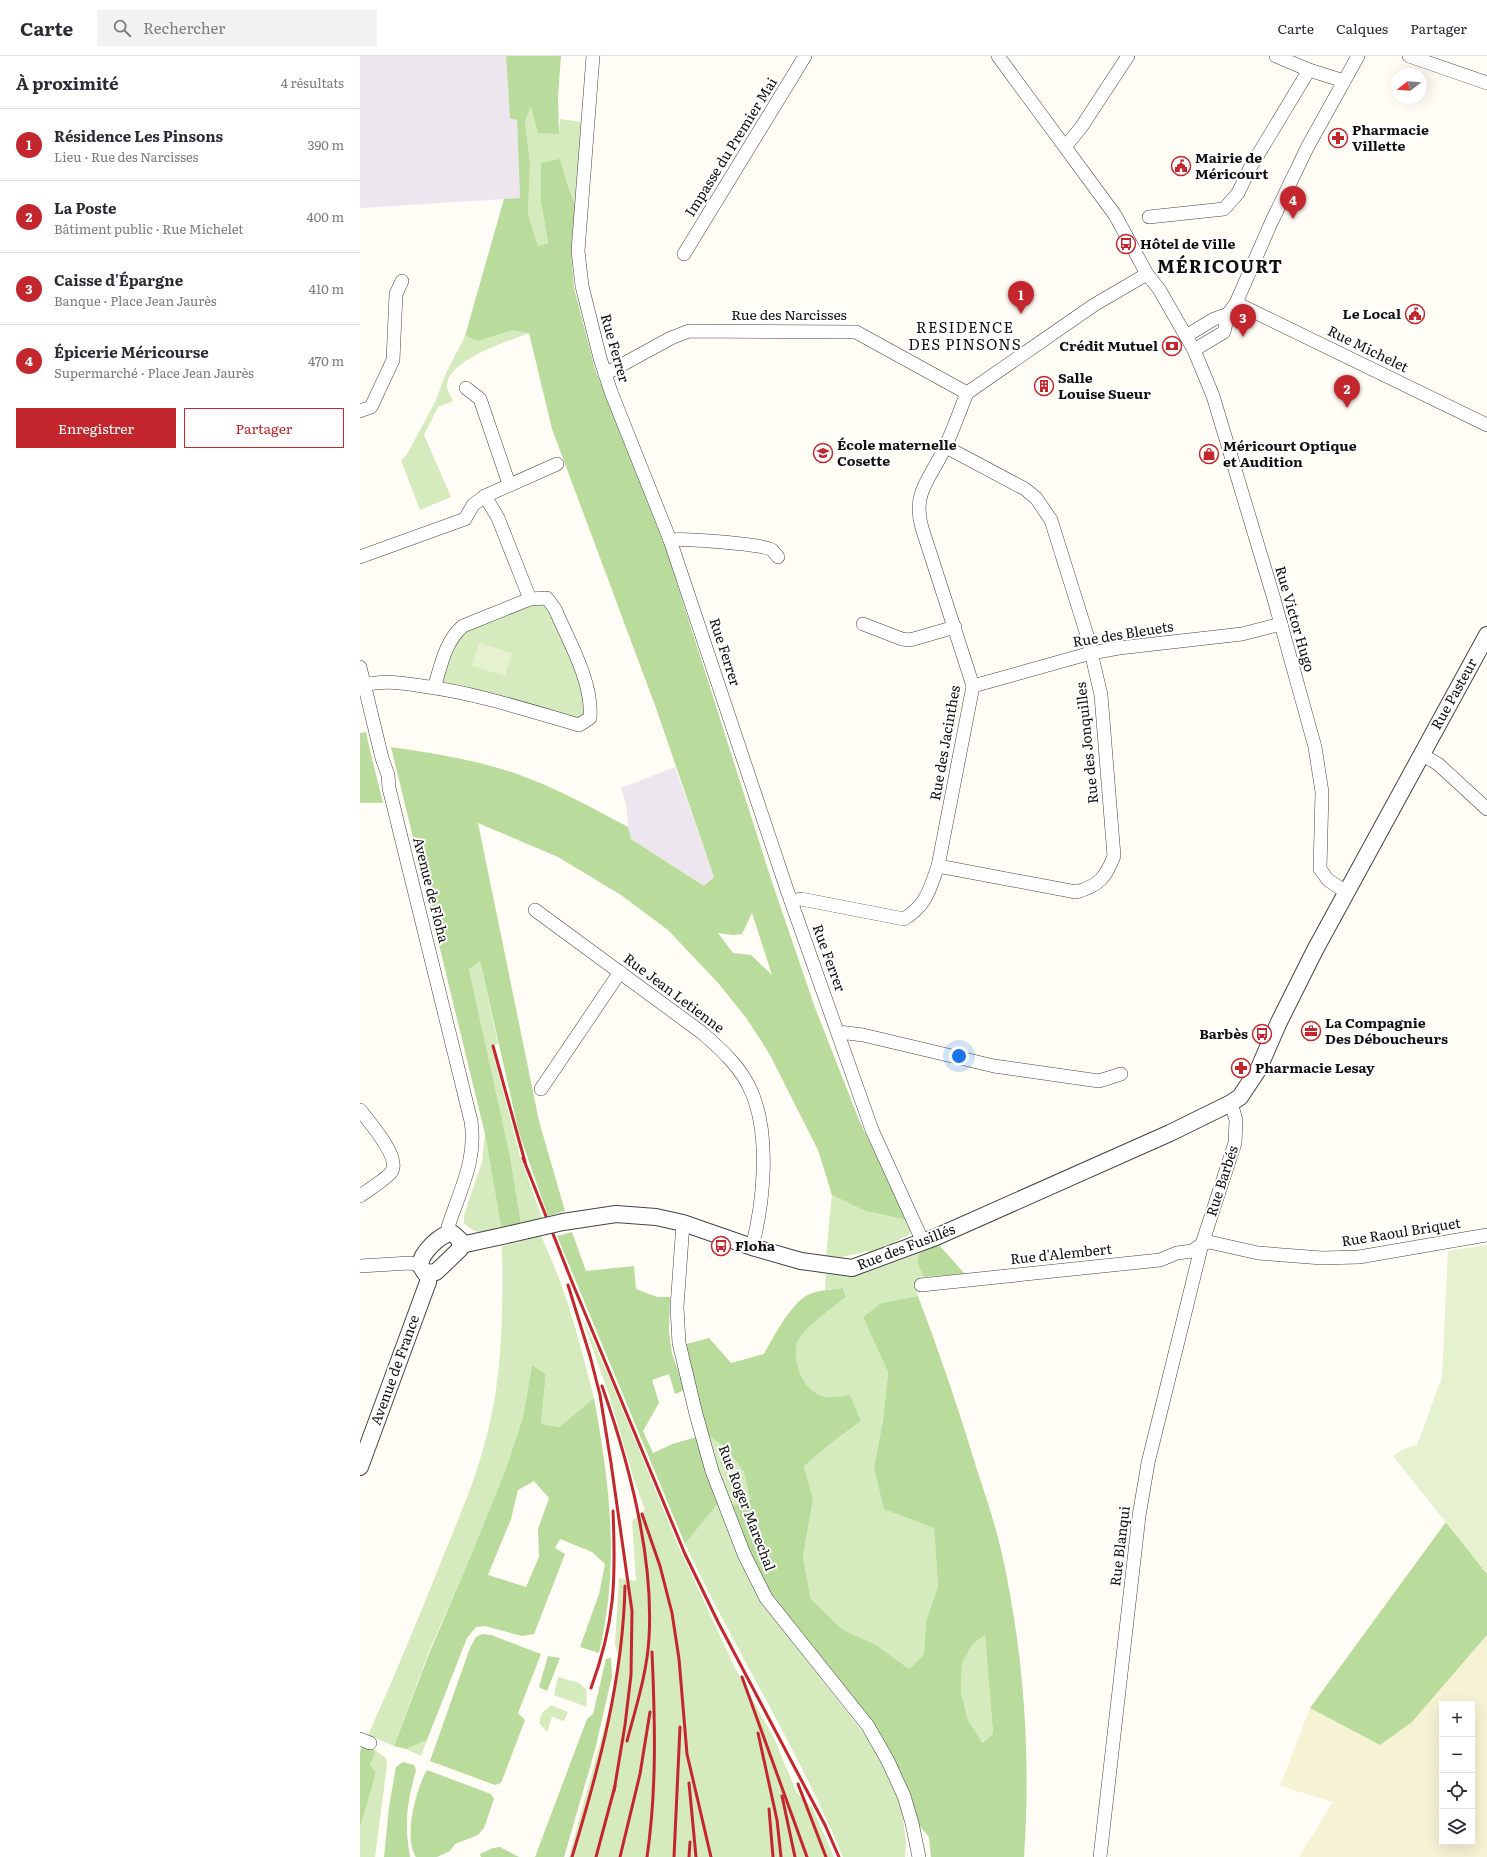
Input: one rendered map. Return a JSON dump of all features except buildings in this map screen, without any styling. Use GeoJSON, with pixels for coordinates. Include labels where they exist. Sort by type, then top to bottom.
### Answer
{"type":"FeatureCollection","features":[{"type":"Feature","properties":{"kind":"street","name":"Rue Ferrer"},"geometry":{"type":"LineString","coordinates":[[593,56],[578,250],[582,286],[605,374],[670,540],[791,901],[839,1032],[872,1130],[924,1242]]}},
{"type":"Feature","properties":{"kind":"street","name":"Impasse du Premier Mai"},"geometry":{"type":"LineString","coordinates":[[684,254],[805,56]]}},
{"type":"Feature","properties":{"kind":"street","name":"Rue Victor Hugo"},"geometry":{"type":"LineString","coordinates":[[998,56],[1066,146],[1115,215],[1147,274],[1159,289],[1194,350],[1213,396],[1281,624],[1319,770],[1322,792],[1320,869],[1328,880],[1346,892]]}},
{"type":"Feature","properties":{"kind":"street"},"geometry":{"type":"LineString","coordinates":[[1066,146],[1082,126],[1128,56]]}},
{"type":"Feature","properties":{"kind":"street"},"geometry":{"type":"LineString","coordinates":[[1276,56],[1309,70],[1344,81]]}},
{"type":"Feature","properties":{"kind":"street"},"geometry":{"type":"LineString","coordinates":[[1194,350],[1224,332],[1228,314],[1236,302],[1307,148],[1358,56]]}},
{"type":"Feature","properties":{"kind":"street"},"geometry":{"type":"LineString","coordinates":[[1409,56],[1487,83]]}},
{"type":"Feature","properties":{"kind":"street"},"geometry":{"type":"LineString","coordinates":[[1149,217],[1224,209],[1238,193],[1250,168],[1309,70]]}},
{"type":"Feature","properties":{"kind":"street"},"geometry":{"type":"LineString","coordinates":[[967,393],[1094,304],[1147,274]]}},
{"type":"Feature","properties":{"kind":"street"},"geometry":{"type":"LineString","coordinates":[[360,411],[371,408],[393,360],[396,294],[402,281]]}},
{"type":"Feature","properties":{"kind":"street","name":"Rue Michelet"},"geometry":{"type":"LineString","coordinates":[[1236,302],[1487,425]]}},
{"type":"Feature","properties":{"kind":"street"},"geometry":{"type":"LineString","coordinates":[[1186,336],[1214,319],[1228,314]]}},
{"type":"Feature","properties":{"kind":"street","name":"Rue des Narcisses"},"geometry":{"type":"LineString","coordinates":[[605,374],[671,338],[689,331],[856,332],[967,393]]}},
{"type":"Feature","properties":{"kind":"street"},"geometry":{"type":"LineString","coordinates":[[466,388],[480,399],[509,484]]}},
{"type":"Feature","properties":{"kind":"street","name":"Rue des Jacinthes"},"geometry":{"type":"LineString","coordinates":[[791,901],[801,899],[904,919],[919,909],[929,892],[938,866],[973,686],[918,516],[921,491],[931,470],[946,447],[967,393]]}},
{"type":"Feature","properties":{"kind":"street","name":"Rue des Jonquilles"},"geometry":{"type":"LineString","coordinates":[[938,866],[1076,892],[1088,889],[1100,881],[1109,871],[1114,856],[1101,695],[1091,653],[1051,520],[1036,498],[1025,489],[946,447]]}},
{"type":"Feature","properties":{"kind":"street"},"geometry":{"type":"LineString","coordinates":[[360,557],[465,519],[473,505],[484,496],[557,464]]}},
{"type":"Feature","properties":{"kind":"street"},"geometry":{"type":"LineString","coordinates":[[484,496],[498,518],[530,599]]}},
{"type":"Feature","properties":{"kind":"street"},"geometry":{"type":"LineString","coordinates":[[670,540],[678,538],[714,541],[771,549],[778,557]]}},
{"type":"Feature","properties":{"kind":"street"},"geometry":{"type":"LineString","coordinates":[[365,685],[396,682],[475,695],[579,725],[590,718],[591,706],[588,687],[555,609],[547,598],[530,599],[463,626],[455,633],[449,643],[434,688]]}},
{"type":"Feature","properties":{"kind":"street"},"geometry":{"type":"LineString","coordinates":[[863,624],[902,639],[910,640],[955,627]]}},
{"type":"Feature","properties":{"kind":"street","name":"Rue des Bleuets"},"geometry":{"type":"LineString","coordinates":[[973,686],[1091,653],[1119,648],[1242,634],[1281,624]]}},
{"type":"Feature","properties":{"kind":"street","name":"Rue Pasteur"},"geometry":{"type":"LineString","coordinates":[[1231,1103],[1240,1097],[1258,1070],[1279,1022],[1315,950],[1421,754],[1486,641]]}},
{"type":"Feature","properties":{"kind":"street","name":"Avenue de Floha"},"geometry":{"type":"LineString","coordinates":[[360,667],[382,758],[388,775],[389,788],[471,1121],[473,1134],[472,1157],[448,1227],[448,1234]]}},
{"type":"Feature","properties":{"kind":"street"},"geometry":{"type":"LineString","coordinates":[[1421,754],[1438,764],[1487,809]]}},
{"type":"Feature","properties":{"kind":"street","name":"Rue Jean Letienne"},"geometry":{"type":"LineString","coordinates":[[535,910],[702,1032],[723,1051],[751,1092],[758,1110],[762,1134],[764,1162],[758,1222],[752,1247]]}},
{"type":"Feature","properties":{"kind":"street"},"geometry":{"type":"LineString","coordinates":[[541,1089],[620,972]]}},
{"type":"Feature","properties":{"kind":"street"},"geometry":{"type":"LineString","coordinates":[[839,1032],[863,1035],[994,1066],[1099,1081],[1121,1074]]}},
{"type":"Feature","properties":{"kind":"street","name":"Rue des Fusillés"},"geometry":{"type":"LineString","coordinates":[[461,1245],[563,1222],[624,1214],[656,1217],[684,1223],[752,1247],[801,1261],[852,1268],[924,1242],[1177,1130],[1231,1103]]}},
{"type":"Feature","properties":{"kind":"street","name":"Rue Barbés"},"geometry":{"type":"LineString","coordinates":[[1202,1244],[1235,1143],[1236,1120],[1231,1103]]}},
{"type":"Feature","properties":{"kind":"street"},"geometry":{"type":"LineString","coordinates":[[360,1110],[392,1154],[394,1162],[392,1171],[360,1196]]}},
{"type":"Feature","properties":{"kind":"street","name":"Rue Roger Marechal"},"geometry":{"type":"LineString","coordinates":[[684,1223],[677,1307],[679,1343],[696,1414],[712,1471],[744,1554],[766,1598],[868,1726],[888,1761],[904,1796],[912,1823],[919,1857]]}},
{"type":"Feature","properties":{"kind":"street"},"geometry":{"type":"LineString","coordinates":[[360,1266],[410,1263],[436,1272],[460,1250],[461,1245],[457,1236],[452,1233],[448,1234]]}},
{"type":"Feature","properties":{"kind":"street","name":"Avenue de France"},"geometry":{"type":"LineString","coordinates":[[360,1467],[428,1282],[424,1269],[423,1256],[448,1234]]}},
{"type":"Feature","properties":{"kind":"street","name":"Rue Raoul Briquet"},"geometry":{"type":"LineString","coordinates":[[1202,1244],[1209,1242],[1258,1252],[1322,1258],[1359,1258],[1487,1235]]}},
{"type":"Feature","properties":{"kind":"street","name":"Rue d'Alembert"},"geometry":{"type":"LineString","coordinates":[[921,1285],[1160,1260],[1177,1253],[1192,1251],[1202,1244]]}},
{"type":"Feature","properties":{"kind":"street","name":"Rue Blanqui"},"geometry":{"type":"LineString","coordinates":[[1100,1857],[1139,1516],[1148,1463],[1202,1244]]}},
{"type":"Feature","properties":{"kind":"shaded area"},"geometry":{"type":"Polygon","coordinates":[[[360,56],[506,56],[510,117],[517,120],[520,198],[360,208],[360,56]]]}},
{"type":"Feature","properties":{"kind":"shaded area"},"geometry":{"type":"Polygon","coordinates":[[[675,767],[714,877],[704,886],[631,839],[628,827],[626,804],[621,788],[675,767]]]}},
{"type":"Feature","properties":{"kind":"shaded area"},"geometry":{"type":"Polygon","coordinates":[[[1487,1635],[1487,1857],[1299,1857],[1333,1802],[1280,1786],[1310,1708],[1380,1745],[1412,1722],[1487,1635]]]}},
{"type":"Feature","properties":{"kind":"green space"},"geometry":{"type":"Polygon","coordinates":[[[506,56],[561,56],[558,96],[559,134],[538,133],[531,107],[525,121],[530,164],[528,214],[538,246],[548,243],[541,202],[541,163],[560,159],[568,187],[575,204],[571,252],[574,288],[595,369],[667,552],[771,879],[814,1005],[859,1120],[907,1220],[865,1211],[832,1195],[818,1150],[770,1055],[747,1019],[719,984],[668,930],[621,895],[558,857],[478,823],[539,1121],[565,1211],[548,1216],[519,1133],[480,961],[469,969],[510,1156],[521,1223],[501,1227],[485,1134],[391,747],[444,755],[496,767],[543,784],[568,795],[628,827],[631,839],[704,886],[714,877],[656,708],[552,429],[529,333],[512,330],[478,341],[465,336],[504,199],[520,198],[517,120],[510,118],[506,56]],[[752,913],[742,934],[733,935],[718,933],[733,953],[751,955],[772,975],[752,913]]]}},
{"type":"Feature","properties":{"kind":"green space"},"geometry":{"type":"Polygon","coordinates":[[[531,107],[559,134],[560,119],[581,122],[575,204],[568,187],[541,202],[548,243],[538,246],[528,214],[530,164],[525,121],[531,107]]]}},
{"type":"Feature","properties":{"kind":"green space"},"geometry":{"type":"Polygon","coordinates":[[[512,329],[529,333],[481,352],[458,366],[451,375],[447,386],[453,401],[438,407],[424,435],[451,497],[420,510],[401,460],[406,456],[436,400],[446,373],[465,336],[478,341],[512,329]]]}},
{"type":"Feature","properties":{"kind":"green space"},"geometry":{"type":"Polygon","coordinates":[[[547,598],[591,705],[579,725],[434,688],[455,633],[547,598]]]}},
{"type":"Feature","properties":{"kind":"green space"},"geometry":{"type":"Polygon","coordinates":[[[479,643],[512,653],[505,676],[472,666],[479,643]]]}},
{"type":"Feature","properties":{"kind":"green space"},"geometry":{"type":"Polygon","coordinates":[[[366,732],[383,803],[360,803],[360,733],[366,732]]]}},
{"type":"Feature","properties":{"kind":"green space"},"geometry":{"type":"Polygon","coordinates":[[[480,961],[498,1044],[491,1046],[520,1156],[542,1218],[521,1223],[510,1156],[469,969],[480,961]]]}},
{"type":"Feature","properties":{"kind":"green space"},"geometry":{"type":"Polygon","coordinates":[[[485,1134],[501,1227],[481,1232],[473,1230],[464,1223],[464,1215],[482,1162],[485,1134]]]}},
{"type":"Feature","properties":{"kind":"green space"},"geometry":{"type":"Polygon","coordinates":[[[832,1195],[865,1211],[907,1220],[910,1234],[889,1245],[896,1262],[919,1253],[917,1263],[924,1277],[915,1284],[918,1296],[881,1303],[863,1317],[888,1372],[883,1420],[874,1466],[934,1527],[938,1586],[926,1621],[924,1654],[909,1669],[876,1645],[842,1629],[811,1599],[803,1557],[813,1499],[804,1466],[861,1421],[850,1396],[826,1397],[811,1390],[801,1376],[798,1368],[796,1359],[797,1343],[811,1325],[846,1297],[843,1288],[825,1290],[826,1274],[849,1276],[876,1269],[868,1251],[842,1257],[826,1256],[832,1195]]]}},
{"type":"Feature","properties":{"kind":"green space"},"geometry":{"type":"Polygon","coordinates":[[[572,1232],[586,1271],[634,1266],[636,1289],[657,1297],[670,1297],[669,1331],[672,1354],[685,1390],[675,1394],[669,1374],[652,1380],[659,1403],[643,1431],[653,1453],[672,1444],[697,1437],[718,1503],[685,1544],[557,1236],[572,1232]]]}},
{"type":"Feature","properties":{"kind":"green space"},"geometry":{"type":"Polygon","coordinates":[[[541,1236],[565,1296],[578,1336],[594,1398],[559,1427],[541,1424],[546,1374],[532,1365],[523,1417],[504,1474],[427,1656],[394,1746],[368,1735],[458,1521],[481,1458],[491,1418],[499,1369],[502,1320],[502,1246],[541,1236]]]}},
{"type":"Feature","properties":{"kind":"green space"},"geometry":{"type":"Polygon","coordinates":[[[939,1245],[965,1274],[924,1277],[917,1263],[919,1253],[939,1245]]]}},
{"type":"Feature","properties":{"kind":"green space"},"geometry":{"type":"Polygon","coordinates":[[[1487,1245],[1487,1574],[1393,1456],[1404,1449],[1417,1445],[1442,1377],[1448,1251],[1487,1245]]]}},
{"type":"Feature","properties":{"kind":"green space"},"geometry":{"type":"Polygon","coordinates":[[[843,1288],[846,1297],[819,1318],[805,1332],[797,1343],[796,1351],[796,1359],[801,1376],[811,1390],[826,1397],[850,1395],[861,1421],[804,1466],[813,1499],[803,1557],[811,1599],[842,1629],[876,1645],[909,1669],[924,1654],[926,1621],[938,1586],[934,1528],[884,1509],[874,1467],[883,1420],[888,1372],[863,1317],[881,1303],[918,1296],[950,1384],[991,1514],[1000,1544],[1010,1591],[1016,1629],[1024,1705],[1026,1743],[1027,1781],[1024,1857],[931,1857],[929,1837],[918,1824],[897,1772],[766,1588],[752,1563],[730,1506],[750,1501],[744,1472],[725,1447],[705,1433],[683,1345],[709,1338],[731,1363],[764,1354],[781,1324],[797,1303],[812,1293],[843,1288]],[[985,1635],[973,1644],[962,1663],[961,1692],[968,1720],[982,1743],[993,1733],[985,1635]]]}},
{"type":"Feature","properties":{"kind":"green space"},"geometry":{"type":"Polygon","coordinates":[[[580,1312],[609,1377],[680,1550],[735,1668],[774,1738],[797,1793],[812,1807],[834,1857],[569,1857],[612,1699],[618,1655],[615,1644],[619,1578],[636,1581],[632,1521],[645,1510],[634,1480],[610,1398],[580,1312]]]}},
{"type":"Feature","properties":{"kind":"green space"},"geometry":{"type":"Polygon","coordinates":[[[532,1365],[546,1374],[541,1424],[559,1427],[594,1398],[608,1494],[611,1557],[605,1620],[599,1653],[580,1647],[599,1594],[605,1564],[592,1552],[560,1539],[555,1548],[565,1554],[534,1634],[522,1636],[485,1626],[476,1627],[467,1638],[427,1740],[406,1749],[394,1746],[428,1656],[504,1474],[523,1417],[532,1365]],[[534,1481],[518,1490],[511,1519],[488,1575],[526,1587],[539,1557],[538,1529],[549,1498],[534,1481]]]}},
{"type":"Feature","properties":{"kind":"green space"},"geometry":{"type":"Polygon","coordinates":[[[705,1433],[725,1447],[744,1472],[750,1502],[730,1506],[705,1433]]]}},
{"type":"Feature","properties":{"kind":"green space"},"geometry":{"type":"Polygon","coordinates":[[[718,1503],[746,1573],[761,1602],[869,1740],[887,1771],[902,1808],[906,1843],[905,1857],[843,1857],[806,1777],[724,1622],[685,1544],[718,1503]]]}},
{"type":"Feature","properties":{"kind":"green space"},"geometry":{"type":"Polygon","coordinates":[[[1446,1522],[1487,1574],[1487,1635],[1412,1722],[1380,1745],[1310,1708],[1446,1522]]]}},
{"type":"Feature","properties":{"kind":"green space"},"geometry":{"type":"Polygon","coordinates":[[[482,1634],[491,1635],[541,1654],[518,1713],[525,1720],[501,1783],[495,1785],[430,1761],[470,1648],[476,1637],[482,1634]]]}},
{"type":"Feature","properties":{"kind":"green space"},"geometry":{"type":"Polygon","coordinates":[[[985,1635],[993,1733],[981,1743],[968,1720],[961,1692],[962,1663],[973,1644],[985,1635]]]}},
{"type":"Feature","properties":{"kind":"green space"},"geometry":{"type":"Polygon","coordinates":[[[548,1656],[560,1658],[547,1691],[539,1687],[548,1656]]]}},
{"type":"Feature","properties":{"kind":"green space"},"geometry":{"type":"Polygon","coordinates":[[[611,1658],[612,1676],[595,1750],[564,1857],[535,1857],[587,1719],[593,1714],[606,1659],[611,1658]]]}},
{"type":"Feature","properties":{"kind":"green space"},"geometry":{"type":"Polygon","coordinates":[[[558,1677],[579,1683],[586,1689],[587,1707],[554,1695],[558,1677]]]}},
{"type":"Feature","properties":{"kind":"green space"},"geometry":{"type":"Polygon","coordinates":[[[551,1705],[568,1712],[564,1721],[552,1717],[547,1732],[539,1723],[542,1713],[551,1705]]]}},
{"type":"Feature","properties":{"kind":"green space"},"geometry":{"type":"Polygon","coordinates":[[[427,1740],[421,1756],[406,1749],[427,1740]]]}},
{"type":"Feature","properties":{"kind":"green space"},"geometry":{"type":"Polygon","coordinates":[[[363,1745],[376,1751],[370,1765],[376,1773],[360,1828],[360,1751],[363,1745]]]}},
{"type":"Feature","properties":{"kind":"green space"},"geometry":{"type":"Polygon","coordinates":[[[376,1751],[386,1758],[387,1765],[375,1857],[360,1857],[360,1828],[376,1773],[370,1765],[376,1751]]]}},
{"type":"Feature","properties":{"kind":"green space"},"geometry":{"type":"Polygon","coordinates":[[[403,1762],[414,1765],[416,1770],[407,1813],[407,1834],[410,1857],[384,1857],[389,1807],[396,1767],[403,1762]]]}},
{"type":"Feature","properties":{"kind":"green space"},"geometry":{"type":"Polygon","coordinates":[[[427,1770],[491,1794],[494,1799],[484,1828],[478,1835],[455,1844],[450,1851],[437,1857],[416,1857],[412,1848],[411,1838],[412,1813],[419,1789],[427,1770]]]}},
{"type":"Feature","properties":{"kind":"green space"},"geometry":{"type":"Polygon","coordinates":[[[500,1847],[519,1857],[481,1857],[480,1854],[493,1848],[500,1847]]]}},
{"type":"Feature","properties":{"kind":"railway"},"geometry":{"type":"LineString","coordinates":[[493,1046],[525,1162]]}},
{"type":"Feature","properties":{"kind":"railway"},"geometry":{"type":"LineString","coordinates":[[523,1158],[572,1282],[685,1554],[718,1622],[825,1825],[839,1857]]}},
{"type":"Feature","properties":{"kind":"railway"},"geometry":{"type":"LineString","coordinates":[[568,1285],[590,1356],[600,1395],[632,1611],[631,1675],[625,1725],[614,1791]]}},
{"type":"Feature","properties":{"kind":"railway"},"geometry":{"type":"LineString","coordinates":[[602,1386],[621,1446],[638,1510],[648,1574],[650,1606],[648,1651],[641,1690],[627,1741]]}},
{"type":"Feature","properties":{"kind":"railway"},"geometry":{"type":"LineString","coordinates":[[591,1688],[605,1643],[612,1601],[614,1580],[613,1511]]}},
{"type":"Feature","properties":{"kind":"railway"},"geometry":{"type":"LineString","coordinates":[[642,1514],[660,1566],[672,1613],[679,1659],[687,1754],[711,1857]]}},
{"type":"Feature","properties":{"kind":"railway"},"geometry":{"type":"LineString","coordinates":[[572,1857],[608,1723],[620,1655],[625,1586]]}},
{"type":"Feature","properties":{"kind":"railway"},"geometry":{"type":"LineString","coordinates":[[647,1857],[654,1780],[652,1652]]}},
{"type":"Feature","properties":{"kind":"railway"},"geometry":{"type":"LineString","coordinates":[[742,1677],[807,1857]]}},
{"type":"Feature","properties":{"kind":"railway"},"geometry":{"type":"LineString","coordinates":[[620,1857],[640,1774],[650,1712]]}},
{"type":"Feature","properties":{"kind":"railway"},"geometry":{"type":"LineString","coordinates":[[674,1857],[680,1727]]}},
{"type":"Feature","properties":{"kind":"railway"},"geometry":{"type":"LineString","coordinates":[[758,1733],[777,1820],[781,1857]]}},
{"type":"Feature","properties":{"kind":"railway"},"geometry":{"type":"LineString","coordinates":[[689,1783],[696,1857]]}},
{"type":"Feature","properties":{"kind":"railway"},"geometry":{"type":"LineString","coordinates":[[798,1784],[826,1857]]}},
{"type":"Feature","properties":{"kind":"railway"},"geometry":{"type":"LineString","coordinates":[[596,1857],[615,1786]]}},
{"type":"Feature","properties":{"kind":"railway"},"geometry":{"type":"LineString","coordinates":[[782,1796],[795,1857]]}},
{"type":"Feature","properties":{"kind":"railway"},"geometry":{"type":"LineString","coordinates":[[769,1809],[773,1857]]}},
{"type":"Feature","properties":{"kind":"railway"},"geometry":{"type":"LineString","coordinates":[[689,1857],[690,1842]]}},
{"type":"Feature","properties":{"kind":"place","name":"Pharmacie Villette"},"geometry":{"type":"Point","coordinates":[1338,138]}},
{"type":"Feature","properties":{"kind":"place","name":"Mairie de Méricourt"},"geometry":{"type":"Point","coordinates":[1181,166]}},
{"type":"Feature","properties":{"kind":"place","name":"Épicerie Méricourse"},"geometry":{"type":"Point","coordinates":[1293,219]}},
{"type":"Feature","properties":{"kind":"place","name":"Hôtel de Ville"},"geometry":{"type":"Point","coordinates":[1126,244]}},
{"type":"Feature","properties":{"kind":"place","name":"Résidence Les Pinsons"},"geometry":{"type":"Point","coordinates":[1021,314]}},
{"type":"Feature","properties":{"kind":"place","name":"Le Local"},"geometry":{"type":"Point","coordinates":[1415,314]}},
{"type":"Feature","properties":{"kind":"place","name":"Caisse d'Épargne"},"geometry":{"type":"Point","coordinates":[1243,337]}},
{"type":"Feature","properties":{"kind":"place","name":"Crédit Mutuel"},"geometry":{"type":"Point","coordinates":[1172,346]}},
{"type":"Feature","properties":{"kind":"place","name":"Salle Louise Sueur"},"geometry":{"type":"Point","coordinates":[1044,386]}},
{"type":"Feature","properties":{"kind":"place","name":"La Poste"},"geometry":{"type":"Point","coordinates":[1347,408]}},
{"type":"Feature","properties":{"kind":"place","name":"École maternelle Cosette"},"geometry":{"type":"Point","coordinates":[823,453]}},
{"type":"Feature","properties":{"kind":"place","name":"Méricourt Optique et Audition"},"geometry":{"type":"Point","coordinates":[1209,454]}},
{"type":"Feature","properties":{"kind":"place","name":"La Compagnie Des Déboucheurs"},"geometry":{"type":"Point","coordinates":[1311,1031]}},
{"type":"Feature","properties":{"kind":"place","name":"Barbès"},"geometry":{"type":"Point","coordinates":[1262,1034]}},
{"type":"Feature","properties":{"kind":"place","name":"Pharmacie Lesay"},"geometry":{"type":"Point","coordinates":[1241,1068]}},
{"type":"Feature","properties":{"kind":"place","name":"Floha"},"geometry":{"type":"Point","coordinates":[721,1246]}},
{"type":"Feature","properties":{"kind":"district","name":"MÉRICOURT"},"geometry":{"type":"Point","coordinates":[1220,267]}},
{"type":"Feature","properties":{"kind":"district","name":"RESIDENCE DES PINSONS"},"geometry":{"type":"Point","coordinates":[965,336]}}]}
